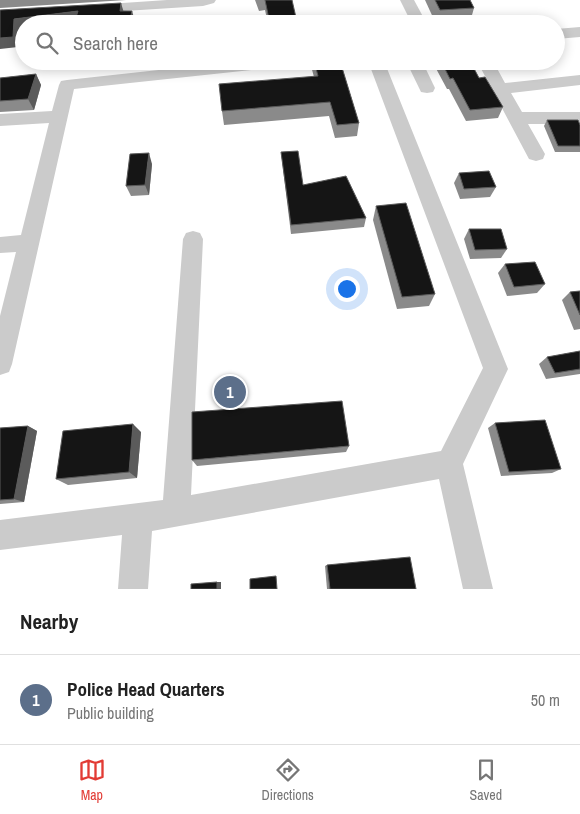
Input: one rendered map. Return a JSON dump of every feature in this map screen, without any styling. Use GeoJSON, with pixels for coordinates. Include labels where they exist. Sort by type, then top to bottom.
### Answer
{"type":"FeatureCollection","features":[{"type":"Feature","properties":{"kind":"street"},"geometry":{"type":"LineString","coordinates":[[77,10],[184,4],[210,0]]}},
{"type":"Feature","properties":{"kind":"street"},"geometry":{"type":"LineString","coordinates":[[407,0],[415,15]]}},
{"type":"Feature","properties":{"kind":"street"},"geometry":{"type":"LineString","coordinates":[[565,33],[580,32]]}},
{"type":"Feature","properties":{"kind":"street"},"geometry":{"type":"LineString","coordinates":[[0,364],[67,84],[202,70]]}},
{"type":"Feature","properties":{"kind":"street"},"geometry":{"type":"LineString","coordinates":[[380,70],[496,369],[449,463],[478,589]]}},
{"type":"Feature","properties":{"kind":"street"},"geometry":{"type":"LineString","coordinates":[[418,70],[427,88]]}},
{"type":"Feature","properties":{"kind":"street"},"geometry":{"type":"LineString","coordinates":[[490,70],[536,154]]}},
{"type":"Feature","properties":{"kind":"street"},"geometry":{"type":"LineString","coordinates":[[501,89],[580,80]]}},
{"type":"Feature","properties":{"kind":"street"},"geometry":{"type":"LineString","coordinates":[[0,120],[60,116]]}},
{"type":"Feature","properties":{"kind":"street"},"geometry":{"type":"LineString","coordinates":[[517,118],[580,118]]}},
{"type":"Feature","properties":{"kind":"street"},"geometry":{"type":"LineString","coordinates":[[176,513],[194,239]]}},
{"type":"Feature","properties":{"kind":"street"},"geometry":{"type":"LineString","coordinates":[[0,245],[29,243]]}},
{"type":"Feature","properties":{"kind":"street"},"geometry":{"type":"LineString","coordinates":[[0,535],[176,513],[449,463]]}},
{"type":"Feature","properties":{"kind":"street"},"geometry":{"type":"LineString","coordinates":[[133,589],[138,519]]}},
{"type":"Feature","properties":{"kind":"building"},"geometry":{"type":"Polygon","coordinates":[[[265,0],[292,0],[295,15],[268,15],[265,0]]]}},
{"type":"Feature","properties":{"kind":"building"},"geometry":{"type":"Polygon","coordinates":[[[435,0],[470,0],[474,8],[440,10],[435,0]]]}},
{"type":"Feature","properties":{"kind":"building"},"geometry":{"type":"Polygon","coordinates":[[[121,3],[120,11],[132,11],[131,15],[77,15],[78,11],[46,15],[15,15],[13,37],[0,38],[0,10],[121,3]]]}},
{"type":"Feature","properties":{"kind":"building"},"geometry":{"type":"Polygon","coordinates":[[[316,70],[343,70],[359,123],[337,125],[330,102],[222,111],[219,84],[318,76],[316,70]]]}},
{"type":"Feature","properties":{"kind":"building"},"geometry":{"type":"Polygon","coordinates":[[[446,70],[475,70],[479,78],[485,77],[503,107],[470,110],[453,78],[450,79],[446,70]]]}},
{"type":"Feature","properties":{"kind":"building"},"geometry":{"type":"Polygon","coordinates":[[[36,74],[28,99],[0,101],[0,78],[36,74]]]}},
{"type":"Feature","properties":{"kind":"building"},"geometry":{"type":"Polygon","coordinates":[[[547,120],[578,120],[580,125],[580,146],[558,146],[547,120]]]}},
{"type":"Feature","properties":{"kind":"building"},"geometry":{"type":"Polygon","coordinates":[[[298,151],[303,185],[346,176],[366,218],[291,225],[281,152],[298,151]]]}},
{"type":"Feature","properties":{"kind":"building"},"geometry":{"type":"Polygon","coordinates":[[[149,153],[145,185],[126,186],[130,154],[149,153]]]}},
{"type":"Feature","properties":{"kind":"building"},"geometry":{"type":"Polygon","coordinates":[[[489,171],[496,187],[464,189],[459,173],[489,171]]]}},
{"type":"Feature","properties":{"kind":"building"},"geometry":{"type":"Polygon","coordinates":[[[406,203],[435,294],[402,297],[376,206],[406,203]]]}},
{"type":"Feature","properties":{"kind":"building"},"geometry":{"type":"Polygon","coordinates":[[[469,229],[501,229],[507,249],[475,250],[469,229]]]}},
{"type":"Feature","properties":{"kind":"building"},"geometry":{"type":"Polygon","coordinates":[[[535,262],[545,284],[514,287],[505,264],[535,262]]]}},
{"type":"Feature","properties":{"kind":"building"},"geometry":{"type":"Polygon","coordinates":[[[580,291],[580,315],[570,292],[580,291]]]}},
{"type":"Feature","properties":{"kind":"building"},"geometry":{"type":"Polygon","coordinates":[[[580,351],[580,369],[555,373],[547,357],[580,351]]]}},
{"type":"Feature","properties":{"kind":"building"},"geometry":{"type":"Polygon","coordinates":[[[342,401],[349,446],[192,460],[192,412],[342,401]]]}},
{"type":"Feature","properties":{"kind":"building"},"geometry":{"type":"Polygon","coordinates":[[[545,420],[561,469],[509,472],[495,423],[545,420]]]}},
{"type":"Feature","properties":{"kind":"building"},"geometry":{"type":"Polygon","coordinates":[[[133,424],[129,472],[56,479],[63,431],[133,424]]]}},
{"type":"Feature","properties":{"kind":"building"},"geometry":{"type":"Polygon","coordinates":[[[28,426],[14,499],[0,500],[0,428],[28,426]]]}},
{"type":"Feature","properties":{"kind":"building"},"geometry":{"type":"Polygon","coordinates":[[[410,557],[416,589],[330,589],[327,565],[410,557]]]}},
{"type":"Feature","properties":{"kind":"building"},"geometry":{"type":"Polygon","coordinates":[[[276,576],[277,589],[250,589],[250,579],[276,576]]]}},
{"type":"Feature","properties":{"kind":"building"},"geometry":{"type":"Polygon","coordinates":[[[217,582],[217,589],[191,589],[191,584],[217,582]]]}},
{"type":"Feature","properties":{"kind":"place","name":"Police Head Quarters"},"geometry":{"type":"Point","coordinates":[230,392]}}]}
